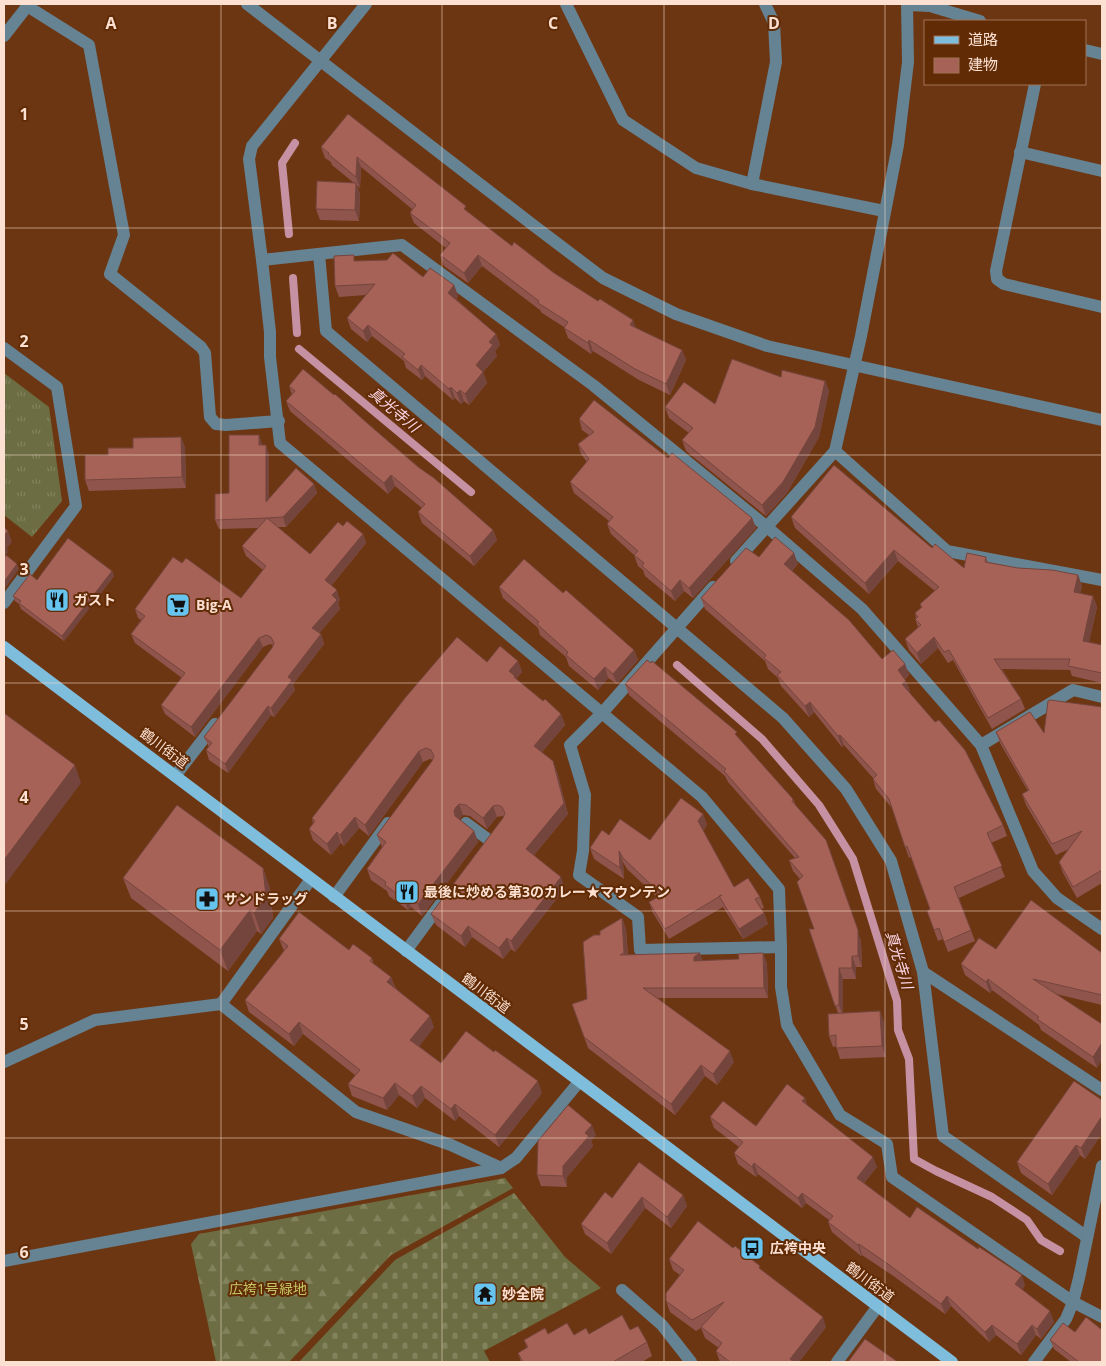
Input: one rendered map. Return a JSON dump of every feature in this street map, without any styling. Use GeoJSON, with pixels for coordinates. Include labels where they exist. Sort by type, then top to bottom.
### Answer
{"type":"FeatureCollection","features":[{"type":"Feature","properties":{"kind":"main road","name":"鶴川街道"},"geometry":{"type":"LineString","coordinates":[[4,647],[952,1362]]}},
{"type":"Feature","properties":{"kind":"street"},"geometry":{"type":"LineString","coordinates":[[247,4],[603,278],[676,314],[767,346],[1102,420]]}},
{"type":"Feature","properties":{"kind":"street"},"geometry":{"type":"LineString","coordinates":[[366,4],[252,146],[249,159],[270,332],[270,357],[279,421],[280,443],[702,797],[779,889],[781,987],[787,1025],[840,1114],[887,1144],[892,1177],[1072,1302],[1102,1318]]}},
{"type":"Feature","properties":{"kind":"street"},"geometry":{"type":"LineString","coordinates":[[566,4],[623,120],[696,168],[752,184],[884,211]]}},
{"type":"Feature","properties":{"kind":"street"},"geometry":{"type":"LineString","coordinates":[[752,184],[776,62],[774,23],[765,4]]}},
{"type":"Feature","properties":{"kind":"street"},"geometry":{"type":"LineString","coordinates":[[4,36],[28,5],[89,45],[124,236],[110,274],[201,347],[205,353],[210,417],[216,424],[279,421]]}},
{"type":"Feature","properties":{"kind":"street"},"geometry":{"type":"LineString","coordinates":[[781,947],[640,950],[638,917],[579,875],[583,851],[584,795],[570,745],[603,712],[835,451],[861,336],[898,145],[908,62],[908,5],[930,6],[977,20]]}},
{"type":"Feature","properties":{"kind":"street"},"geometry":{"type":"LineString","coordinates":[[1086,50],[1102,54]]}},
{"type":"Feature","properties":{"kind":"street"},"geometry":{"type":"LineString","coordinates":[[1035,85],[996,272],[997,279],[1004,284],[1102,307]]}},
{"type":"Feature","properties":{"kind":"street"},"geometry":{"type":"LineString","coordinates":[[1020,152],[1102,171]]}},
{"type":"Feature","properties":{"kind":"street"},"geometry":{"type":"LineString","coordinates":[[262,260],[402,245],[594,385],[767,527],[862,609],[981,744],[1033,872],[1057,898],[1102,929]]}},
{"type":"Feature","properties":{"kind":"street"},"geometry":{"type":"LineString","coordinates":[[319,254],[326,331],[783,718],[846,789],[891,861],[923,972],[942,1136],[1087,1237]]}},
{"type":"Feature","properties":{"kind":"street"},"geometry":{"type":"LineString","coordinates":[[4,348],[57,387],[76,506],[4,603]]}},
{"type":"Feature","properties":{"kind":"street"},"geometry":{"type":"LineString","coordinates":[[835,451],[947,550],[1102,580]]}},
{"type":"Feature","properties":{"kind":"street"},"geometry":{"type":"LineString","coordinates":[[981,744],[1073,690],[1102,697]]}},
{"type":"Feature","properties":{"kind":"street"},"geometry":{"type":"LineString","coordinates":[[175,776],[222,714]]}},
{"type":"Feature","properties":{"kind":"street"},"geometry":{"type":"LineString","coordinates":[[334,897],[396,813]]}},
{"type":"Feature","properties":{"kind":"street"},"geometry":{"type":"LineString","coordinates":[[466,823],[486,844],[497,829]]}},
{"type":"Feature","properties":{"kind":"street"},"geometry":{"type":"LineString","coordinates":[[221,1004],[311,879]]}},
{"type":"Feature","properties":{"kind":"street"},"geometry":{"type":"LineString","coordinates":[[406,951],[447,895]]}},
{"type":"Feature","properties":{"kind":"street"},"geometry":{"type":"LineString","coordinates":[[923,972],[1102,1090]]}},
{"type":"Feature","properties":{"kind":"street"},"geometry":{"type":"LineString","coordinates":[[4,1062],[95,1020],[221,1004],[356,1112],[451,1145],[501,1168]]}},
{"type":"Feature","properties":{"kind":"street"},"geometry":{"type":"LineString","coordinates":[[4,1261],[501,1168],[516,1158],[579,1082]]}},
{"type":"Feature","properties":{"kind":"street"},"geometry":{"type":"LineString","coordinates":[[1034,1362],[1066,1319],[1072,1302],[1079,1278],[1102,1166]]}},
{"type":"Feature","properties":{"kind":"street"},"geometry":{"type":"LineString","coordinates":[[622,1290],[662,1325],[691,1362]]}},
{"type":"Feature","properties":{"kind":"street"},"geometry":{"type":"LineString","coordinates":[[837,1362],[878,1306]]}},
{"type":"Feature","properties":{"kind":"green space"},"geometry":{"type":"Polygon","coordinates":[[[4,373],[49,407],[62,501],[32,537],[4,515],[4,373]]]}},
{"type":"Feature","properties":{"kind":"green space","name":"広袴1号緑地"},"geometry":{"type":"Polygon","coordinates":[[[505,1178],[513,1188],[391,1255],[289,1362],[216,1362],[191,1244],[199,1234],[505,1178]]]}},
{"type":"Feature","properties":{"kind":"green space","name":"妙全院"},"geometry":{"type":"Polygon","coordinates":[[[514,1193],[565,1257],[601,1288],[484,1351],[490,1362],[299,1362],[395,1260],[514,1193]]]}},
{"type":"Feature","properties":{"kind":"building"},"geometry":{"type":"Polygon","coordinates":[[[348,114],[466,206],[464,209],[512,246],[514,242],[554,273],[598,301],[600,299],[633,320],[630,325],[682,350],[666,384],[635,369],[589,340],[588,343],[564,328],[568,322],[538,303],[539,301],[478,255],[464,273],[440,255],[450,243],[410,213],[416,205],[357,157],[356,177],[321,147],[348,114]]]}},
{"type":"Feature","properties":{"kind":"building"},"geometry":{"type":"Polygon","coordinates":[[[317,181],[356,183],[355,210],[316,209],[317,181]]]}},
{"type":"Feature","properties":{"kind":"building"},"geometry":{"type":"Polygon","coordinates":[[[393,253],[423,277],[430,268],[454,285],[448,293],[496,334],[489,342],[493,345],[476,365],[483,372],[465,394],[460,390],[457,393],[451,387],[449,389],[421,365],[418,370],[402,357],[405,354],[368,325],[363,331],[347,318],[375,284],[335,286],[334,256],[354,255],[354,261],[387,260],[393,253]]]}},
{"type":"Feature","properties":{"kind":"building"},"geometry":{"type":"Polygon","coordinates":[[[732,359],[781,377],[782,370],[825,381],[815,427],[783,482],[762,505],[682,440],[693,428],[665,407],[684,382],[715,404],[732,359]]]}},
{"type":"Feature","properties":{"kind":"building"},"geometry":{"type":"Polygon","coordinates":[[[303,369],[335,394],[493,530],[470,556],[418,512],[425,504],[391,475],[384,483],[286,401],[295,391],[289,386],[303,369]]]}},
{"type":"Feature","properties":{"kind":"building"},"geometry":{"type":"Polygon","coordinates":[[[594,400],[668,458],[672,453],[752,518],[689,588],[680,580],[671,591],[642,566],[644,563],[634,555],[638,551],[607,524],[613,517],[570,482],[589,459],[578,444],[594,432],[579,419],[594,400]]]}},
{"type":"Feature","properties":{"kind":"building"},"geometry":{"type":"Polygon","coordinates":[[[229,435],[259,435],[259,445],[266,445],[266,502],[296,468],[314,484],[283,517],[215,520],[215,494],[229,493],[229,435]]]}},
{"type":"Feature","properties":{"kind":"building"},"geometry":{"type":"Polygon","coordinates":[[[181,437],[182,477],[85,480],[85,455],[108,455],[108,448],[133,448],[133,438],[181,437]]]}},
{"type":"Feature","properties":{"kind":"building"},"geometry":{"type":"Polygon","coordinates":[[[834,465],[932,548],[935,544],[964,568],[967,553],[986,557],[985,562],[1078,575],[1074,592],[1093,596],[1083,641],[1102,645],[1102,673],[1068,666],[1070,659],[994,659],[1021,699],[988,718],[949,650],[944,652],[934,637],[917,653],[905,639],[921,625],[915,619],[918,617],[915,613],[922,607],[920,604],[939,587],[894,550],[865,583],[791,517],[834,465]]]}},
{"type":"Feature","properties":{"kind":"building"},"geometry":{"type":"Polygon","coordinates":[[[267,518],[310,554],[338,522],[343,526],[347,521],[363,534],[325,580],[337,590],[332,595],[337,600],[312,628],[321,634],[288,677],[292,680],[271,708],[268,706],[225,764],[206,750],[212,743],[204,737],[272,648],[274,643],[271,637],[266,635],[259,638],[191,727],[161,705],[185,673],[131,634],[145,616],[135,609],[173,557],[182,563],[186,558],[241,598],[266,566],[242,546],[267,518]]]}},
{"type":"Feature","properties":{"kind":"building"},"geometry":{"type":"Polygon","coordinates":[[[4,527],[8,531],[4,536],[4,527]]]}},
{"type":"Feature","properties":{"kind":"building"},"geometry":{"type":"Polygon","coordinates":[[[775,537],[794,553],[784,564],[849,620],[882,659],[893,650],[905,664],[898,670],[906,681],[902,684],[935,722],[939,720],[965,750],[1003,825],[987,833],[1002,866],[954,887],[971,930],[944,942],[939,928],[934,930],[927,911],[930,909],[907,846],[905,847],[889,799],[873,779],[877,775],[840,735],[838,736],[810,702],[805,706],[777,675],[781,672],[764,658],[766,655],[701,598],[746,548],[759,557],[775,537]]]}},
{"type":"Feature","properties":{"kind":"building"},"geometry":{"type":"Polygon","coordinates":[[[68,538],[112,571],[62,636],[19,603],[21,601],[13,596],[30,574],[37,580],[68,538]]]}},
{"type":"Feature","properties":{"kind":"building"},"geometry":{"type":"Polygon","coordinates":[[[6,555],[17,564],[4,582],[4,558],[6,555]]]}},
{"type":"Feature","properties":{"kind":"building"},"geometry":{"type":"Polygon","coordinates":[[[524,559],[563,593],[566,590],[634,650],[613,674],[605,667],[594,679],[566,655],[568,652],[537,624],[539,622],[499,587],[524,559]]]}},
{"type":"Feature","properties":{"kind":"building"},"geometry":{"type":"Polygon","coordinates":[[[457,637],[487,662],[500,646],[518,661],[509,671],[514,677],[543,701],[545,699],[561,714],[534,746],[553,761],[564,803],[526,849],[561,877],[511,941],[507,938],[499,948],[468,926],[461,936],[431,914],[503,818],[505,813],[502,807],[498,805],[493,806],[483,818],[466,805],[459,804],[456,807],[454,811],[455,816],[474,831],[418,904],[407,896],[404,899],[385,885],[386,882],[367,869],[386,842],[377,835],[432,761],[434,756],[431,750],[426,748],[419,751],[365,825],[355,817],[340,835],[337,832],[327,844],[309,829],[315,821],[312,818],[405,698],[457,637]]]}},
{"type":"Feature","properties":{"kind":"building"},"geometry":{"type":"Polygon","coordinates":[[[647,660],[651,663],[652,661],[737,732],[735,734],[793,799],[792,801],[826,840],[858,930],[858,956],[852,956],[852,968],[839,968],[839,1005],[835,1006],[809,929],[814,929],[797,882],[803,876],[789,860],[799,857],[724,771],[726,769],[625,684],[647,660]]]}},
{"type":"Feature","properties":{"kind":"building"},"geometry":{"type":"Polygon","coordinates":[[[1048,701],[1102,707],[1102,870],[1073,887],[1059,862],[1082,831],[1052,844],[1022,794],[1029,790],[996,732],[1030,712],[1044,733],[1048,701]]]}},
{"type":"Feature","properties":{"kind":"building"},"geometry":{"type":"Polygon","coordinates":[[[4,713],[75,765],[4,860],[4,713]]]}},
{"type":"Feature","properties":{"kind":"building"},"geometry":{"type":"Polygon","coordinates":[[[681,798],[703,814],[698,821],[734,887],[748,878],[760,897],[755,899],[764,913],[739,929],[719,897],[665,929],[649,902],[662,895],[623,858],[619,851],[620,868],[590,848],[602,830],[609,835],[620,819],[650,840],[681,798]]]}},
{"type":"Feature","properties":{"kind":"building"},"geometry":{"type":"Polygon","coordinates":[[[177,805],[263,868],[266,897],[254,913],[250,910],[220,950],[123,878],[177,805]]]}},
{"type":"Feature","properties":{"kind":"building"},"geometry":{"type":"Polygon","coordinates":[[[1031,900],[1102,953],[1102,995],[1033,979],[1102,1024],[1102,1043],[1093,1057],[1037,1019],[1039,1017],[988,979],[986,982],[961,964],[979,938],[996,949],[1031,900]]]}},
{"type":"Feature","properties":{"kind":"building"},"geometry":{"type":"Polygon","coordinates":[[[299,912],[349,950],[353,944],[372,958],[370,961],[391,977],[387,982],[430,1016],[410,1040],[441,1063],[466,1031],[538,1081],[495,1135],[455,1104],[451,1109],[421,1086],[412,1096],[395,1083],[383,1098],[348,1084],[360,1070],[299,1022],[289,1034],[245,1000],[288,946],[279,939],[299,912]]]}},
{"type":"Feature","properties":{"kind":"building"},"geometry":{"type":"Polygon","coordinates":[[[622,918],[624,953],[620,955],[700,953],[694,957],[694,961],[739,959],[738,954],[763,953],[764,988],[643,988],[730,1051],[713,1074],[701,1065],[671,1104],[584,1037],[572,1004],[587,999],[583,942],[594,935],[600,935],[600,931],[622,918]]]}},
{"type":"Feature","properties":{"kind":"building"},"geometry":{"type":"Polygon","coordinates":[[[880,1011],[882,1046],[836,1048],[836,1035],[829,1036],[828,1014],[880,1011]]]}},
{"type":"Feature","properties":{"kind":"building"},"geometry":{"type":"Polygon","coordinates":[[[1074,1081],[1102,1100],[1102,1116],[1081,1148],[1076,1145],[1048,1184],[1017,1162],[1074,1081]]]}},
{"type":"Feature","properties":{"kind":"building"},"geometry":{"type":"Polygon","coordinates":[[[787,1084],[805,1098],[802,1101],[873,1157],[857,1178],[910,1218],[917,1207],[978,1249],[979,1247],[1022,1275],[1015,1284],[1050,1311],[1037,1329],[1032,1325],[1017,1344],[992,1325],[985,1332],[947,1296],[941,1304],[828,1222],[833,1216],[802,1193],[798,1198],[754,1163],[752,1167],[734,1153],[743,1142],[710,1117],[723,1101],[756,1126],[787,1084]]]}},
{"type":"Feature","properties":{"kind":"building"},"geometry":{"type":"Polygon","coordinates":[[[568,1105],[592,1125],[585,1133],[589,1136],[563,1166],[563,1176],[537,1175],[538,1141],[568,1105]]]}},
{"type":"Feature","properties":{"kind":"building"},"geometry":{"type":"Polygon","coordinates":[[[639,1162],[683,1195],[667,1217],[642,1197],[607,1243],[581,1224],[605,1192],[612,1198],[639,1162]]]}},
{"type":"Feature","properties":{"kind":"building"},"geometry":{"type":"Polygon","coordinates":[[[698,1221],[733,1248],[735,1246],[760,1266],[759,1268],[823,1317],[790,1359],[794,1362],[730,1362],[716,1351],[722,1343],[701,1327],[724,1302],[692,1320],[666,1301],[666,1293],[684,1270],[669,1259],[698,1221]]]}},
{"type":"Feature","properties":{"kind":"building"},"geometry":{"type":"Polygon","coordinates":[[[622,1315],[630,1330],[638,1326],[647,1342],[613,1362],[523,1362],[518,1353],[528,1347],[524,1340],[545,1328],[548,1334],[567,1323],[574,1335],[586,1328],[589,1334],[622,1315]]]}},
{"type":"Feature","properties":{"kind":"building"},"geometry":{"type":"Polygon","coordinates":[[[1086,1317],[1102,1330],[1102,1362],[1079,1362],[1050,1340],[1063,1323],[1075,1332],[1086,1317]]]}},
{"type":"Feature","properties":{"kind":"building"},"geometry":{"type":"Polygon","coordinates":[[[865,1339],[898,1362],[848,1362],[865,1339]]]}},
{"type":"Feature","properties":{"kind":"waterway","name":"真光寺川"},"geometry":{"type":"LineString","coordinates":[[289,234],[282,163],[295,143]]}},
{"type":"Feature","properties":{"kind":"waterway","name":"真光寺川"},"geometry":{"type":"LineString","coordinates":[[293,278],[297,333]]}},
{"type":"Feature","properties":{"kind":"waterway","name":"真光寺川"},"geometry":{"type":"LineString","coordinates":[[299,349],[471,492]]}},
{"type":"Feature","properties":{"kind":"waterway","name":"真光寺川"},"geometry":{"type":"LineString","coordinates":[[677,665],[762,739],[819,805],[853,859],[897,1001],[898,1030],[909,1059],[914,1159],[992,1197],[1027,1220],[1041,1240],[1060,1251]]}},
{"type":"Feature","properties":{"kind":"place","name":"ガスト"},"geometry":{"type":"Point","coordinates":[57,600]}},
{"type":"Feature","properties":{"kind":"place","name":"Big-A"},"geometry":{"type":"Point","coordinates":[178,605]}},
{"type":"Feature","properties":{"kind":"place","name":"最後に炒める第3のカレー★マウンテン"},"geometry":{"type":"Point","coordinates":[407,892]}},
{"type":"Feature","properties":{"kind":"place","name":"サンドラッグ"},"geometry":{"type":"Point","coordinates":[207,899]}},
{"type":"Feature","properties":{"kind":"place","name":"広袴中央"},"geometry":{"type":"Point","coordinates":[752,1248]}},
{"type":"Feature","properties":{"kind":"place","name":"妙全院"},"geometry":{"type":"Point","coordinates":[485,1294]}}]}
